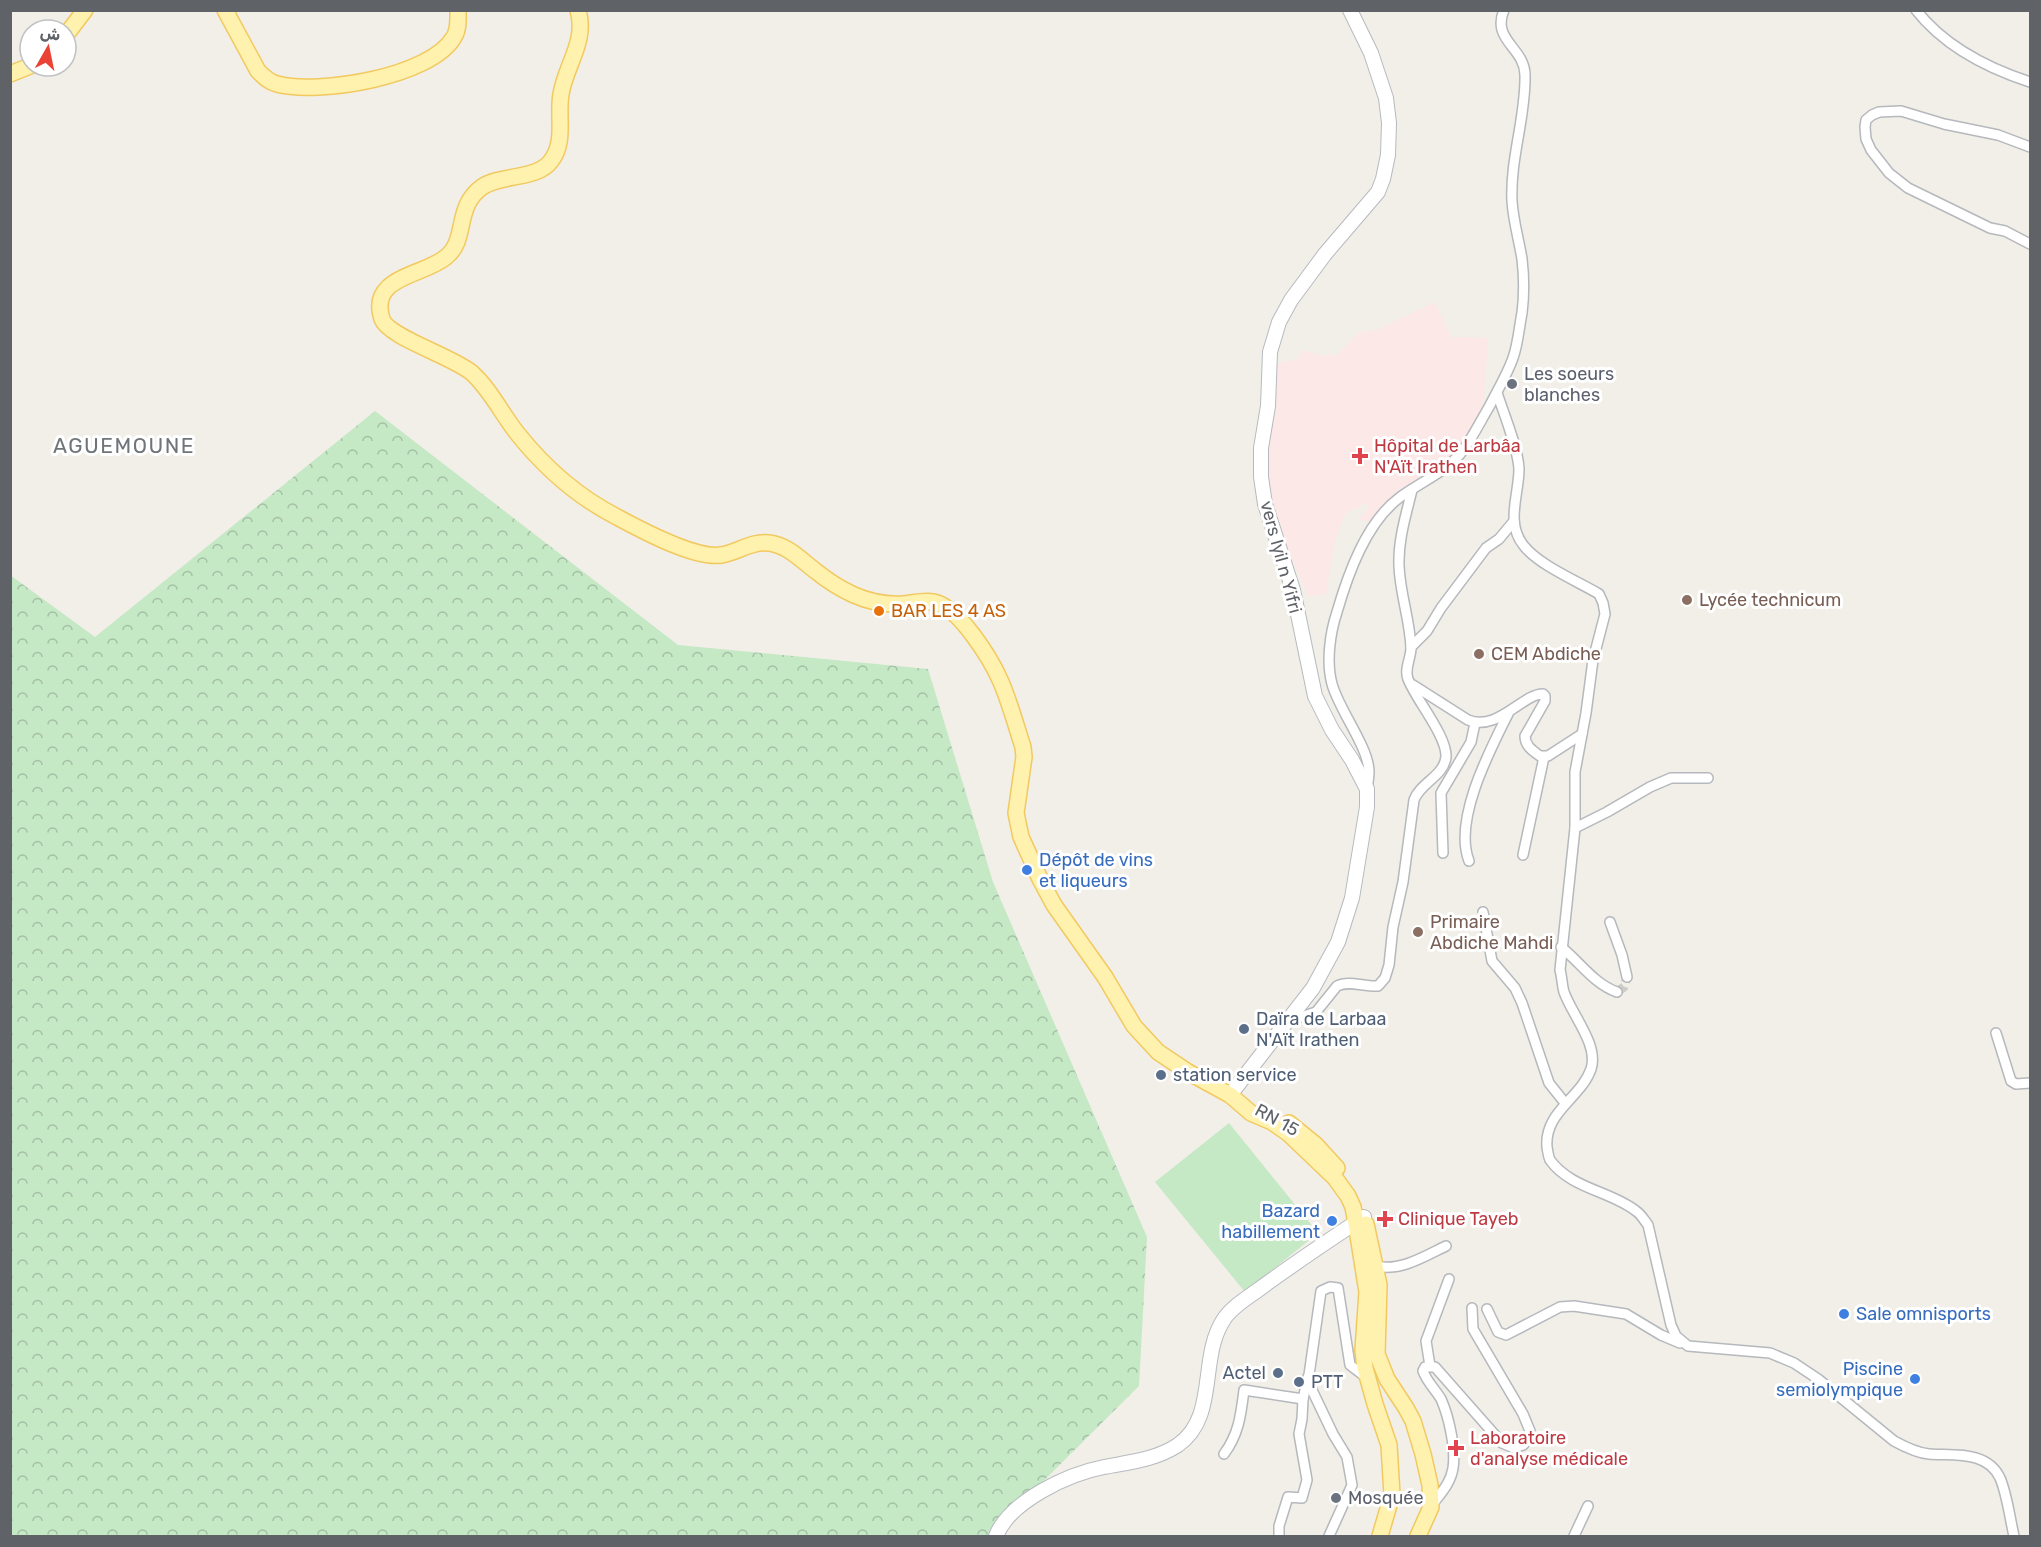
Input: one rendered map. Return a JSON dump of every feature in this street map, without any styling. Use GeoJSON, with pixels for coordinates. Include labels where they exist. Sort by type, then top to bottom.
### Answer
{"type":"FeatureCollection","features":[{"type":"Feature","properties":{"kind":"main road"},"geometry":{"type":"LineString","coordinates":[[225,10],[258,71],[264,77],[275,83],[313,86],[374,81],[429,59],[453,39],[457,29],[458,10]]}},
{"type":"Feature","properties":{"kind":"main road","name":"RN 15"},"geometry":{"type":"LineString","coordinates":[[578,10],[581,31],[579,45],[562,88],[560,130],[553,159],[540,170],[497,180],[476,192],[464,211],[455,248],[447,257],[434,266],[402,277],[386,289],[382,298],[382,322],[387,328],[401,336],[456,362],[469,371],[478,379],[516,432],[549,468],[580,494],[621,519],[682,548],[708,555],[731,552],[752,543],[780,545],[828,580],[855,595],[888,604],[936,603],[952,611],[978,644],[1000,680],[1023,747],[1024,757],[1016,813],[1017,826],[1054,905],[1105,977],[1123,1009],[1144,1039],[1158,1052],[1234,1098],[1251,1113],[1272,1122],[1289,1134],[1335,1178],[1348,1196],[1360,1220],[1376,1266],[1379,1298],[1377,1354],[1387,1379],[1413,1421],[1430,1485],[1431,1507],[1418,1536]]}},
{"type":"Feature","properties":{"kind":"main road","name":"vers Iγil n Yifri"},"geometry":{"type":"LineString","coordinates":[[1350,10],[1371,53],[1386,98],[1389,123],[1385,171],[1378,192],[1325,254],[1279,322],[1270,352],[1268,406],[1261,448],[1261,477],[1265,504],[1293,590],[1315,696],[1367,789]]}},
{"type":"Feature","properties":{"kind":"main road"},"geometry":{"type":"LineString","coordinates":[[1234,1098],[1313,988],[1338,942],[1352,898],[1367,807],[1367,789]]}},
{"type":"Feature","properties":{"kind":"main road"},"geometry":{"type":"LineString","coordinates":[[996,1536],[1002,1522],[1014,1511],[1057,1483],[1102,1467],[1148,1459],[1165,1452],[1185,1439],[1203,1409],[1208,1367],[1223,1321],[1239,1305],[1298,1260],[1360,1220]]}},
{"type":"Feature","properties":{"kind":"main road","name":"RN 15"},"geometry":{"type":"LineString","coordinates":[[1360,1220],[1367,1292],[1363,1350],[1367,1378],[1389,1445],[1393,1489],[1380,1536]]}},
{"type":"Feature","properties":{"kind":"street"},"geometry":{"type":"LineString","coordinates":[[1367,789],[1369,769],[1331,682],[1329,655],[1336,613],[1350,573],[1370,529],[1398,499],[1431,478],[1460,455],[1476,430],[1497,393],[1513,357],[1522,310],[1522,262],[1512,201],[1526,72],[1519,55],[1508,43],[1501,30],[1500,20],[1504,10]]}},
{"type":"Feature","properties":{"kind":"street"},"geometry":{"type":"LineString","coordinates":[[1916,10],[1929,27],[1953,47],[2009,75],[2031,82]]}},
{"type":"Feature","properties":{"kind":"street"},"geometry":{"type":"LineString","coordinates":[[2031,147],[1998,135],[1944,124],[1901,111],[1879,112],[1872,115],[1866,120],[1865,127],[1866,139],[1871,150],[1889,172],[1908,188],[1990,228],[2005,231],[2031,244]]}},
{"type":"Feature","properties":{"kind":"street"},"geometry":{"type":"LineString","coordinates":[[1497,393],[1519,469],[1514,521],[1517,534],[1524,546],[1537,558],[1599,594],[1605,614],[1593,660],[1575,772],[1575,828],[1560,970],[1564,992],[1593,1051],[1592,1067],[1585,1081],[1554,1117],[1547,1142],[1548,1157],[1559,1170],[1591,1190],[1623,1202],[1638,1212],[1648,1225],[1671,1325],[1676,1336],[1688,1346]]}},
{"type":"Feature","properties":{"kind":"street"},"geometry":{"type":"LineString","coordinates":[[1289,1021],[1316,1012],[1337,986],[1342,984],[1378,986],[1385,978],[1403,882],[1414,800],[1417,792],[1436,775],[1446,760],[1446,752],[1439,734],[1411,684],[1407,672],[1411,647],[1399,568],[1399,553],[1412,490]]}},
{"type":"Feature","properties":{"kind":"street"},"geometry":{"type":"LineString","coordinates":[[1411,647],[1427,631],[1441,608],[1486,548],[1499,539],[1514,521]]}},
{"type":"Feature","properties":{"kind":"street"},"geometry":{"type":"LineString","coordinates":[[1411,684],[1475,723],[1508,714],[1534,695],[1545,696],[1545,701],[1525,736],[1525,741],[1532,750],[1544,757]]}},
{"type":"Feature","properties":{"kind":"street"},"geometry":{"type":"LineString","coordinates":[[1469,861],[1464,849],[1465,836],[1476,783],[1508,714]]}},
{"type":"Feature","properties":{"kind":"street"},"geometry":{"type":"LineString","coordinates":[[1443,853],[1441,793],[1471,742],[1475,723]]}},
{"type":"Feature","properties":{"kind":"street"},"geometry":{"type":"LineString","coordinates":[[1523,855],[1544,757],[1581,734]]}},
{"type":"Feature","properties":{"kind":"street"},"geometry":{"type":"LineString","coordinates":[[1575,828],[1671,778],[1708,778]]}},
{"type":"Feature","properties":{"kind":"street"},"geometry":{"type":"LineString","coordinates":[[1483,912],[1492,961],[1515,988],[1549,1083],[1565,1103]]}},
{"type":"Feature","properties":{"kind":"street"},"geometry":{"type":"LineString","coordinates":[[1610,922],[1627,977]]}},
{"type":"Feature","properties":{"kind":"street"},"geometry":{"type":"LineString","coordinates":[[1561,947],[1589,975],[1617,992]]}},
{"type":"Feature","properties":{"kind":"street"},"geometry":{"type":"LineString","coordinates":[[1996,1033],[2012,1081],[2016,1084],[2031,1083]]}},
{"type":"Feature","properties":{"kind":"street"},"geometry":{"type":"LineString","coordinates":[[1376,1266],[1388,1269],[1446,1246]]}},
{"type":"Feature","properties":{"kind":"street"},"geometry":{"type":"LineString","coordinates":[[1430,1366],[1426,1341],[1449,1279]]}},
{"type":"Feature","properties":{"kind":"street"},"geometry":{"type":"LineString","coordinates":[[1279,1536],[1288,1497],[1302,1498],[1307,1480],[1299,1434],[1321,1291],[1330,1287],[1338,1288],[1350,1365],[1367,1378]]}},
{"type":"Feature","properties":{"kind":"street"},"geometry":{"type":"LineString","coordinates":[[1487,1309],[1498,1332],[1506,1335],[1560,1307],[1574,1306],[1626,1314],[1661,1335],[1688,1346],[1770,1353],[1794,1363],[1894,1441],[1927,1454],[1958,1454],[1980,1460],[1995,1469],[2001,1479],[2014,1536]]}},
{"type":"Feature","properties":{"kind":"street"},"geometry":{"type":"LineString","coordinates":[[1431,1507],[1446,1486],[1453,1469],[1451,1427],[1440,1398],[1426,1380],[1423,1371],[1425,1367],[1435,1367],[1502,1443],[1514,1448],[1523,1445],[1530,1431],[1523,1414],[1473,1329],[1472,1308]]}},
{"type":"Feature","properties":{"kind":"street"},"geometry":{"type":"LineString","coordinates":[[1309,1375],[1312,1390],[1347,1457],[1352,1485],[1329,1536]]}},
{"type":"Feature","properties":{"kind":"street"},"geometry":{"type":"LineString","coordinates":[[1224,1454],[1234,1441],[1239,1425],[1244,1390],[1303,1399]]}},
{"type":"Feature","properties":{"kind":"street"},"geometry":{"type":"LineString","coordinates":[[1574,1536],[1588,1506]]}},
{"type":"Feature","properties":{"kind":"shaded area","name":"Hôpital de Larbâa N'Aït Irathen"},"geometry":{"type":"Polygon","coordinates":[[[1435,302],[1451,337],[1488,338],[1483,412],[1462,447],[1440,469],[1418,483],[1399,489],[1369,522],[1359,519],[1369,507],[1364,502],[1358,509],[1350,510],[1344,516],[1334,544],[1326,595],[1308,596],[1272,513],[1265,466],[1277,390],[1277,364],[1300,358],[1301,350],[1321,355],[1337,355],[1359,332],[1376,330],[1435,302]]]}},
{"type":"Feature","properties":{"kind":"green space"},"geometry":{"type":"Polygon","coordinates":[[[375,411],[678,645],[928,669],[993,882],[1147,1237],[1139,1386],[988,1536],[11,1536],[10,575],[95,637],[375,411]]]}},
{"type":"Feature","properties":{"kind":"green space"},"geometry":{"type":"Polygon","coordinates":[[[1229,1123],[1318,1233],[1245,1292],[1155,1182],[1229,1123]]]}},
{"type":"Feature","properties":{"kind":"tunnel"},"geometry":{"type":"LineString","coordinates":[[1617,992],[1624,987],[1627,977]]}},
{"type":"Feature","properties":{"kind":"place","name":"Les soeurs blanches"},"geometry":{"type":"Point","coordinates":[1512,384]}},
{"type":"Feature","properties":{"kind":"place","name":"Hôpital de Larbâa N'Aït Irathen"},"geometry":{"type":"Point","coordinates":[1360,456]}},
{"type":"Feature","properties":{"kind":"place","name":"Lycée technicum"},"geometry":{"type":"Point","coordinates":[1687,600]}},
{"type":"Feature","properties":{"kind":"place","name":"BAR LES 4 AS"},"geometry":{"type":"Point","coordinates":[879,611]}},
{"type":"Feature","properties":{"kind":"place","name":"CEM Abdiche"},"geometry":{"type":"Point","coordinates":[1479,654]}},
{"type":"Feature","properties":{"kind":"place","name":"Dépôt de vins et liqueurs"},"geometry":{"type":"Point","coordinates":[1027,870]}},
{"type":"Feature","properties":{"kind":"place","name":"Primaire Abdiche Mahdi"},"geometry":{"type":"Point","coordinates":[1418,932]}},
{"type":"Feature","properties":{"kind":"place","name":"Daïra de Larbaa N'Aït Irathen"},"geometry":{"type":"Point","coordinates":[1244,1029]}},
{"type":"Feature","properties":{"kind":"place","name":"station service"},"geometry":{"type":"Point","coordinates":[1161,1075]}},
{"type":"Feature","properties":{"kind":"place","name":"Clinique Tayeb"},"geometry":{"type":"Point","coordinates":[1385,1219]}},
{"type":"Feature","properties":{"kind":"place","name":"Bazard habillement"},"geometry":{"type":"Point","coordinates":[1332,1221]}},
{"type":"Feature","properties":{"kind":"place","name":"Sale omnisports"},"geometry":{"type":"Point","coordinates":[1844,1314]}},
{"type":"Feature","properties":{"kind":"place","name":"Actel"},"geometry":{"type":"Point","coordinates":[1278,1373]}},
{"type":"Feature","properties":{"kind":"place","name":"Piscine semiolympique"},"geometry":{"type":"Point","coordinates":[1915,1379]}},
{"type":"Feature","properties":{"kind":"place","name":"PTT"},"geometry":{"type":"Point","coordinates":[1299,1382]}},
{"type":"Feature","properties":{"kind":"place","name":"Laboratoire d'analyse médicale"},"geometry":{"type":"Point","coordinates":[1456,1448]}},
{"type":"Feature","properties":{"kind":"place","name":"Mosquée"},"geometry":{"type":"Point","coordinates":[1336,1498]}},
{"type":"Feature","properties":{"kind":"district","name":"AGUEMOUNE"},"geometry":{"type":"Point","coordinates":[124,446]}}]}
